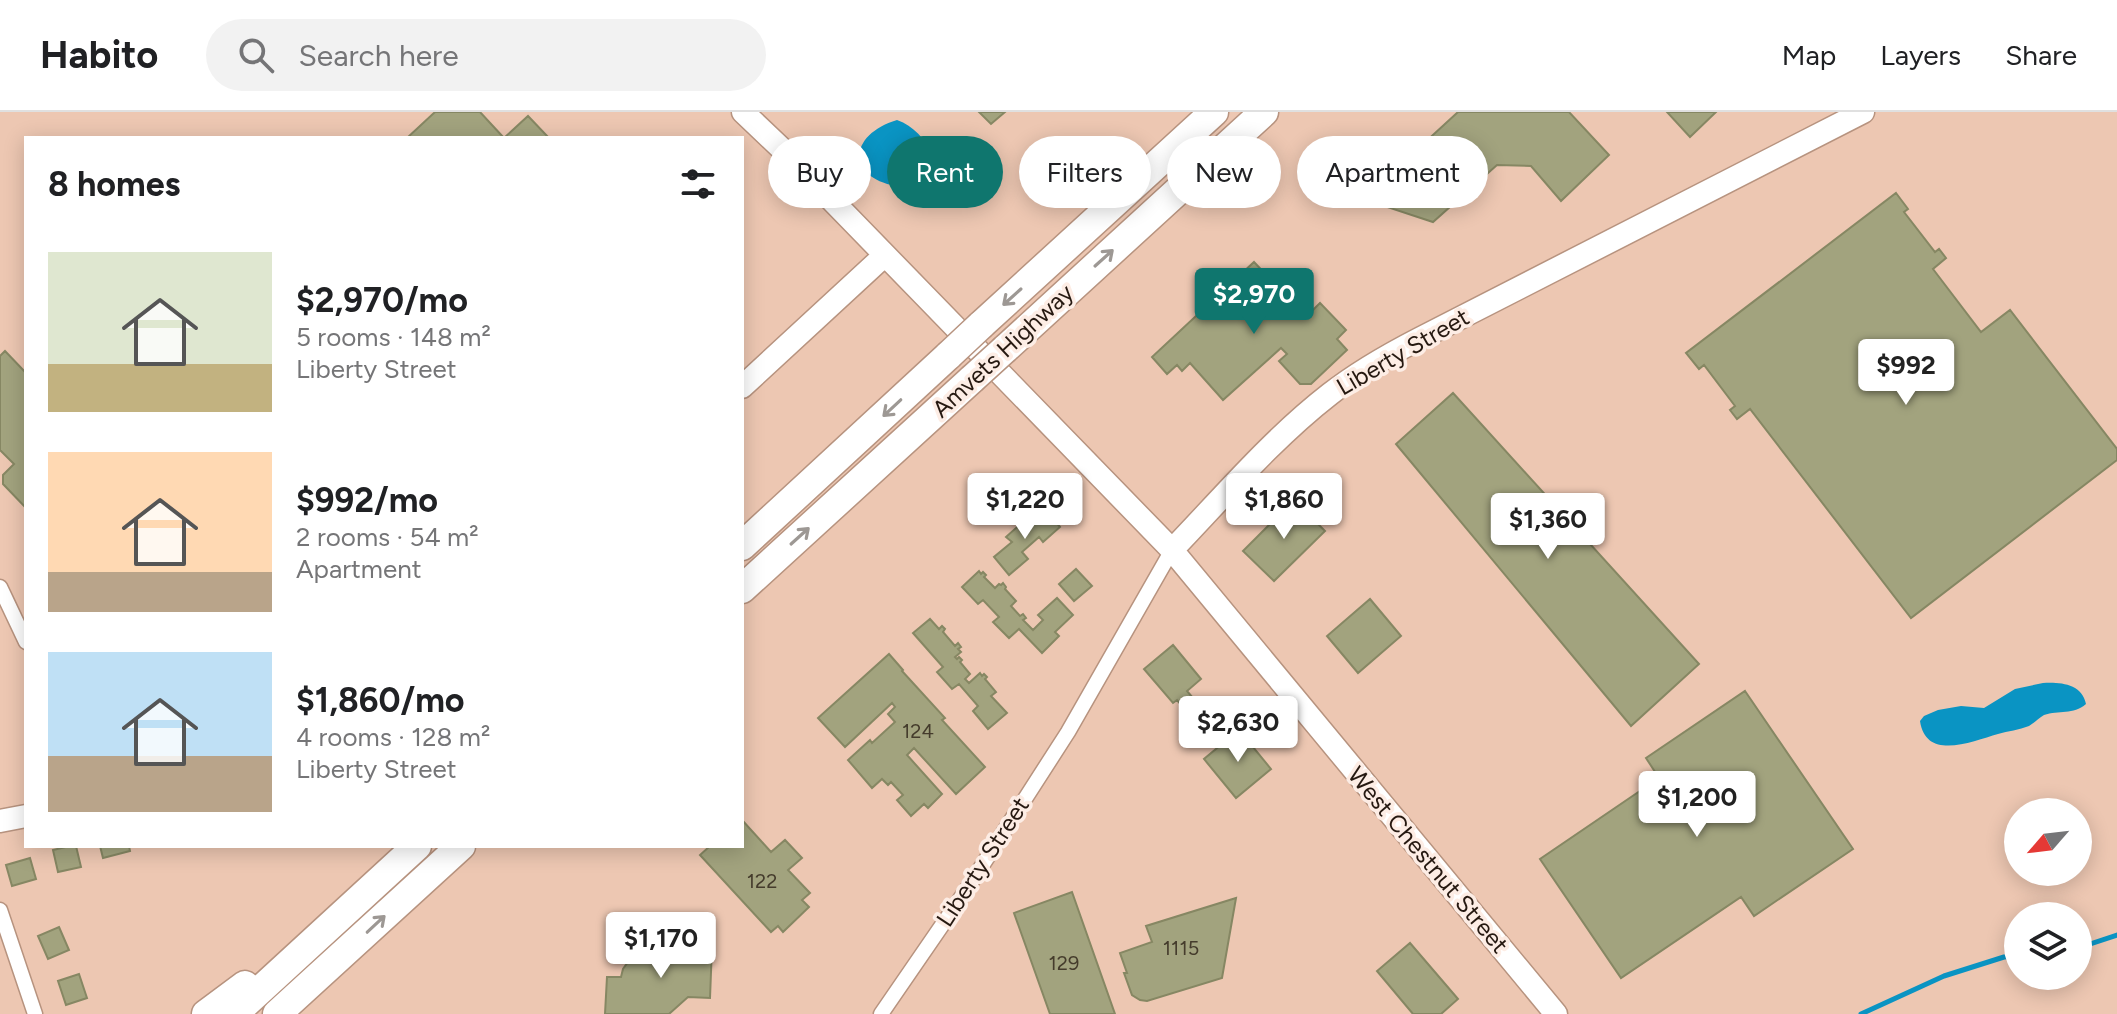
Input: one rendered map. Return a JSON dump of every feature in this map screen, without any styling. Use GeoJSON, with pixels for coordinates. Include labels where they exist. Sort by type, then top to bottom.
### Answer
{"type":"FeatureCollection","features":[{"type":"Feature","properties":{"kind":"highway","name":"Amvets Highway"},"geometry":{"type":"LineString","coordinates":[[744,544],[1214,112]]}},
{"type":"Feature","properties":{"kind":"highway","name":"Amvets Highway"},"geometry":{"type":"LineString","coordinates":[[744,587],[1264,112]]}},
{"type":"Feature","properties":{"kind":"highway"},"geometry":{"type":"LineString","coordinates":[[234,1014],[415,848]]}},
{"type":"Feature","properties":{"kind":"highway"},"geometry":{"type":"LineString","coordinates":[[277,1014],[459,848]]}},
{"type":"Feature","properties":{"kind":"highway"},"geometry":{"type":"LineString","coordinates":[[206,1014],[349,909]]}},
{"type":"Feature","properties":{"kind":"highway"},"geometry":{"type":"LineString","coordinates":[[288,1014],[351,947]]}},
{"type":"Feature","properties":{"kind":"main road","name":"West Chestnut Street"},"geometry":{"type":"LineString","coordinates":[[743,112],[1172,550],[1556,1014]]}},
{"type":"Feature","properties":{"kind":"main road","name":"Liberty Street"},"geometry":{"type":"LineString","coordinates":[[1172,550],[1281,437],[1328,396],[1370,366],[1863,112]]}},
{"type":"Feature","properties":{"kind":"main road"},"geometry":{"type":"LineString","coordinates":[[744,385],[885,255]]}},
{"type":"Feature","properties":{"kind":"main road"},"geometry":{"type":"LineString","coordinates":[[0,821],[24,816]]}},
{"type":"Feature","properties":{"kind":"street","name":"Liberty Street"},"geometry":{"type":"LineString","coordinates":[[881,1014],[969,886],[1068,732],[1172,550]]}},
{"type":"Feature","properties":{"kind":"street"},"geometry":{"type":"LineString","coordinates":[[0,587],[24,638]]}},
{"type":"Feature","properties":{"kind":"street"},"geometry":{"type":"LineString","coordinates":[[0,910],[35,1014]]}},
{"type":"Feature","properties":{"kind":"water"},"geometry":{"type":"Polygon","coordinates":[[[897,120],[920,136],[887,136],[887,183],[871,175],[869,136],[881,126],[897,120]]]}},
{"type":"Feature","properties":{"kind":"water"},"geometry":{"type":"Polygon","coordinates":[[[2043,683],[2075,688],[2086,704],[2071,711],[2044,715],[2025,727],[1964,744],[1941,745],[1924,734],[1920,721],[1938,710],[1961,706],[1984,708],[2015,689],[2043,683]]]}},
{"type":"Feature","properties":{"kind":"building"},"geometry":{"type":"Polygon","coordinates":[[[435,112],[480,112],[502,136],[409,136],[435,112]]]}},
{"type":"Feature","properties":{"kind":"building"},"geometry":{"type":"Polygon","coordinates":[[[979,112],[1005,112],[991,124],[979,112]]]}},
{"type":"Feature","properties":{"kind":"building"},"geometry":{"type":"Polygon","coordinates":[[[1458,112],[1569,112],[1609,155],[1561,201],[1531,166],[1497,165],[1488,173],[1488,136],[1432,136],[1458,112]]]}},
{"type":"Feature","properties":{"kind":"building"},"geometry":{"type":"Polygon","coordinates":[[[1667,112],[1716,112],[1690,137],[1667,112]]]}},
{"type":"Feature","properties":{"kind":"building"},"geometry":{"type":"Polygon","coordinates":[[[528,116],[547,136],[506,136],[528,116]]]}},
{"type":"Feature","properties":{"kind":"building"},"geometry":{"type":"Polygon","coordinates":[[[1896,193],[1908,209],[1904,212],[1935,252],[1939,249],[1946,258],[1933,269],[1981,332],[2010,310],[2117,449],[2117,460],[1911,618],[1750,409],[1737,419],[1730,410],[1735,406],[1704,365],[1699,369],[1686,353],[1896,193]]]}},
{"type":"Feature","properties":{"kind":"building"},"geometry":{"type":"Polygon","coordinates":[[[1390,208],[1449,208],[1433,222],[1390,208]]]}},
{"type":"Feature","properties":{"kind":"building"},"geometry":{"type":"Polygon","coordinates":[[[1254,262],[1306,317],[1320,303],[1346,330],[1337,339],[1347,350],[1311,384],[1300,384],[1279,361],[1287,354],[1281,348],[1223,400],[1190,363],[1182,371],[1177,365],[1167,374],[1152,357],[1254,262]]]}},
{"type":"Feature","properties":{"kind":"building"},"geometry":{"type":"Polygon","coordinates":[[[5,351],[24,371],[24,506],[3,484],[3,475],[14,464],[0,450],[0,356],[5,351]]]}},
{"type":"Feature","properties":{"kind":"building"},"geometry":{"type":"Polygon","coordinates":[[[1453,393],[1699,664],[1631,726],[1396,444],[1453,393]]]}},
{"type":"Feature","properties":{"kind":"building"},"geometry":{"type":"Polygon","coordinates":[[[1294,500],[1325,531],[1274,581],[1243,551],[1294,500]]]}},
{"type":"Feature","properties":{"kind":"building"},"geometry":{"type":"Polygon","coordinates":[[[1047,511],[1060,527],[1043,542],[1039,537],[1022,552],[1028,559],[1009,575],[994,557],[1012,542],[1006,537],[1025,520],[1029,526],[1047,511]]]}},
{"type":"Feature","properties":{"kind":"building"},"geometry":{"type":"Polygon","coordinates":[[[1076,569],[1092,586],[1074,601],[1059,584],[1076,569]]]}},
{"type":"Feature","properties":{"kind":"building"},"geometry":{"type":"Polygon","coordinates":[[[979,571],[995,588],[1003,583],[1016,601],[1011,606],[1020,616],[1023,614],[1026,618],[1023,620],[1033,630],[1043,620],[1038,615],[1057,598],[1073,615],[1055,632],[1059,636],[1042,653],[1019,629],[1009,638],[993,622],[999,617],[983,600],[978,604],[962,587],[979,571]]]}},
{"type":"Feature","properties":{"kind":"building"},"geometry":{"type":"Polygon","coordinates":[[[1370,599],[1401,636],[1358,673],[1327,636],[1370,599]]]}},
{"type":"Feature","properties":{"kind":"building"},"geometry":{"type":"Polygon","coordinates":[[[930,619],[939,629],[942,626],[945,629],[943,632],[955,646],[958,643],[961,647],[958,649],[961,652],[955,657],[962,660],[960,662],[970,674],[965,679],[969,683],[980,673],[982,676],[984,674],[996,692],[991,696],[1007,713],[988,729],[973,711],[978,706],[959,684],[952,689],[937,672],[943,667],[913,633],[930,619]]]}},
{"type":"Feature","properties":{"kind":"building"},"geometry":{"type":"Polygon","coordinates":[[[1173,645],[1201,679],[1187,691],[1198,704],[1188,713],[1177,700],[1173,703],[1144,669],[1173,645]]]}},
{"type":"Feature","properties":{"kind":"building"},"geometry":{"type":"Polygon","coordinates":[[[889,654],[985,767],[956,794],[914,748],[907,755],[942,794],[928,808],[924,804],[911,816],[897,800],[903,795],[891,782],[888,785],[882,779],[872,788],[848,760],[895,722],[888,714],[895,707],[892,703],[845,747],[818,718],[889,654]]]}},
{"type":"Feature","properties":{"kind":"building"},"geometry":{"type":"Polygon","coordinates":[[[1745,691],[1853,849],[1754,916],[1741,897],[1621,978],[1540,859],[1659,778],[1646,758],[1745,691]]]}},
{"type":"Feature","properties":{"kind":"building"},"geometry":{"type":"Polygon","coordinates":[[[1239,730],[1271,769],[1236,798],[1204,759],[1239,730]]]}},
{"type":"Feature","properties":{"kind":"building"},"geometry":{"type":"Polygon","coordinates":[[[744,822],[771,852],[785,840],[802,858],[788,870],[810,893],[802,900],[809,907],[783,932],[778,926],[771,932],[700,855],[708,848],[744,848],[744,822]]]}},
{"type":"Feature","properties":{"kind":"building"},"geometry":{"type":"Polygon","coordinates":[[[76,848],[81,867],[58,872],[53,850],[76,848]]]}},
{"type":"Feature","properties":{"kind":"building"},"geometry":{"type":"Polygon","coordinates":[[[100,848],[129,848],[130,851],[103,858],[100,848]]]}},
{"type":"Feature","properties":{"kind":"building"},"geometry":{"type":"Polygon","coordinates":[[[30,858],[36,879],[12,886],[6,865],[30,858]]]}},
{"type":"Feature","properties":{"kind":"building"},"geometry":{"type":"Polygon","coordinates":[[[1072,892],[1115,1014],[1050,1014],[1014,913],[1072,892]]]}},
{"type":"Feature","properties":{"kind":"building"},"geometry":{"type":"Polygon","coordinates":[[[1236,898],[1222,978],[1147,1001],[1132,995],[1120,953],[1152,942],[1146,926],[1236,898]]]}},
{"type":"Feature","properties":{"kind":"building"},"geometry":{"type":"Polygon","coordinates":[[[59,927],[69,950],[48,959],[38,936],[59,927]]]}},
{"type":"Feature","properties":{"kind":"building"},"geometry":{"type":"Polygon","coordinates":[[[644,943],[712,946],[710,998],[688,997],[669,1014],[605,1014],[607,977],[621,977],[628,962],[644,955],[644,943]]]}},
{"type":"Feature","properties":{"kind":"building"},"geometry":{"type":"Polygon","coordinates":[[[1410,943],[1458,999],[1441,1014],[1413,1014],[1377,971],[1410,943]]]}},
{"type":"Feature","properties":{"kind":"building"},"geometry":{"type":"Polygon","coordinates":[[[79,974],[87,998],[66,1005],[58,981],[79,974]]]}},
{"type":"Feature","properties":{"kind":"waterway"},"geometry":{"type":"LineString","coordinates":[[2092,943],[2117,935]]}},
{"type":"Feature","properties":{"kind":"waterway"},"geometry":{"type":"LineString","coordinates":[[1861,1014],[1944,976],[2004,957]]}}]}
